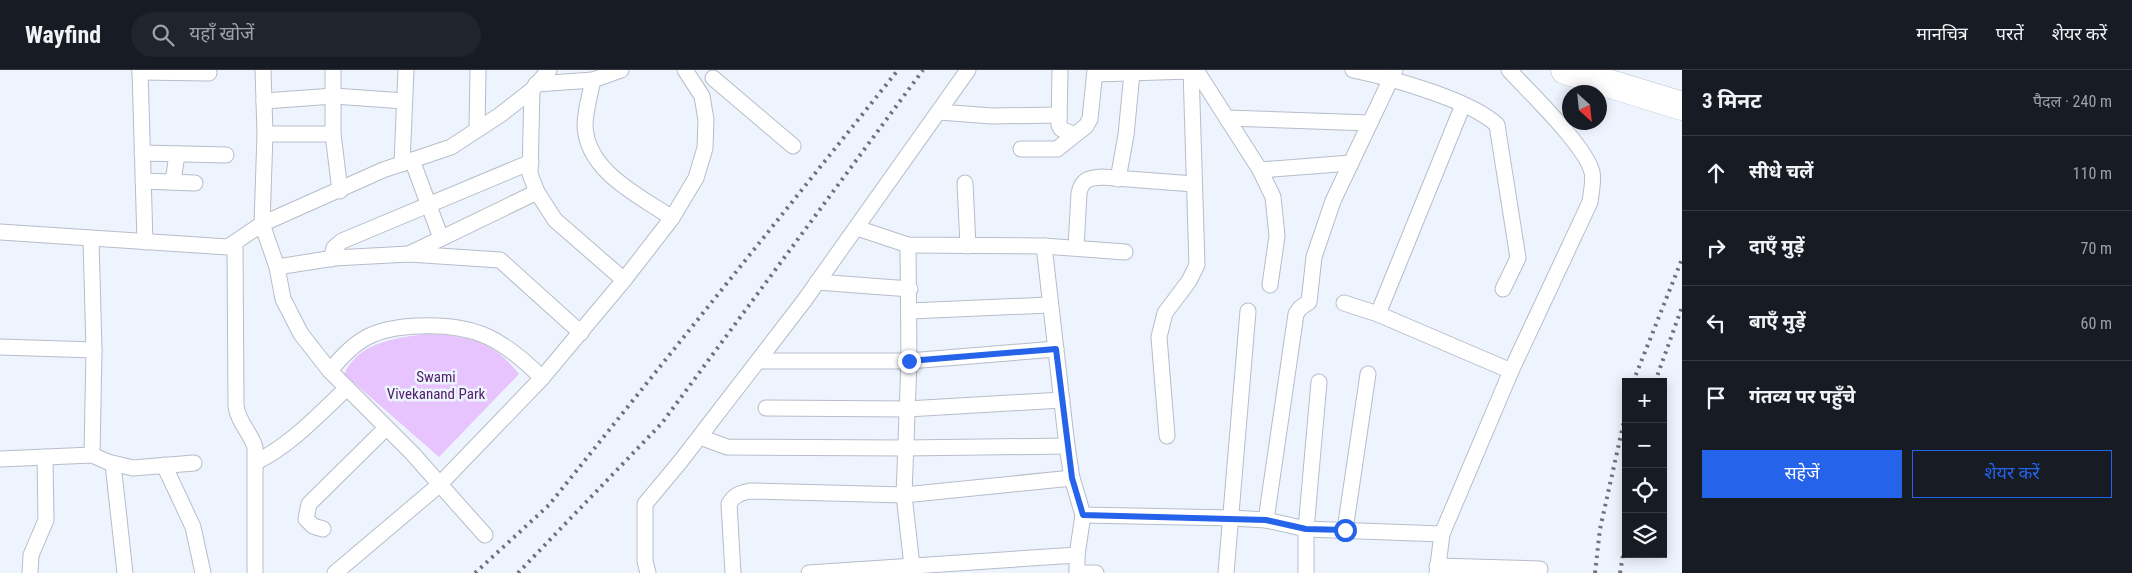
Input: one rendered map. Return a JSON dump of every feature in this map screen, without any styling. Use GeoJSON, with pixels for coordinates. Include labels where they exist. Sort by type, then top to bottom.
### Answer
{"type":"FeatureCollection","features":[{"type":"Feature","properties":{"kind":"highway"},"geometry":{"type":"LineString","coordinates":[[1565,70],[1682,106]]}},
{"type":"Feature","properties":{"kind":"highway"},"geometry":{"type":"LineString","coordinates":[[1630,70],[1682,87]]}},
{"type":"Feature","properties":{"kind":"street"},"geometry":{"type":"LineString","coordinates":[[263,70],[265,134],[262,224],[277,267],[283,299],[301,334],[330,371],[412,453],[485,535]]}},
{"type":"Feature","properties":{"kind":"street"},"geometry":{"type":"LineString","coordinates":[[333,70],[333,134],[340,190]]}},
{"type":"Feature","properties":{"kind":"street"},"geometry":{"type":"LineString","coordinates":[[406,70],[404,101],[407,162],[429,206],[441,238]]}},
{"type":"Feature","properties":{"kind":"street"},"geometry":{"type":"LineString","coordinates":[[477,130],[478,70]]}},
{"type":"Feature","properties":{"kind":"street"},"geometry":{"type":"LineString","coordinates":[[0,232],[228,247],[262,224],[383,170],[451,147],[534,87],[550,70]]}},
{"type":"Feature","properties":{"kind":"street"},"geometry":{"type":"LineString","coordinates":[[534,87],[593,80],[621,70]]}},
{"type":"Feature","properties":{"kind":"street"},"geometry":{"type":"LineString","coordinates":[[335,573],[439,485],[542,378],[581,333],[672,218],[696,178],[705,148],[706,120],[702,96],[685,70]]}},
{"type":"Feature","properties":{"kind":"street"},"geometry":{"type":"LineString","coordinates":[[648,573],[645,561],[645,504],[700,437],[817,282],[968,70]]}},
{"type":"Feature","properties":{"kind":"street"},"geometry":{"type":"LineString","coordinates":[[1060,70],[1059,115],[1061,129],[1073,134]]}},
{"type":"Feature","properties":{"kind":"street"},"geometry":{"type":"LineString","coordinates":[[1021,149],[1057,148],[1086,126],[1090,119],[1095,72],[1132,73],[1192,70]]}},
{"type":"Feature","properties":{"kind":"street"},"geometry":{"type":"LineString","coordinates":[[1192,70],[1227,118],[1260,170],[1273,198],[1277,236],[1270,285]]}},
{"type":"Feature","properties":{"kind":"street"},"geometry":{"type":"LineString","coordinates":[[1167,436],[1159,337],[1165,313],[1189,281],[1197,265],[1192,70]]}},
{"type":"Feature","properties":{"kind":"street"},"geometry":{"type":"LineString","coordinates":[[1353,70],[1393,74],[1488,117],[1497,126],[1518,258],[1503,289]]}},
{"type":"Feature","properties":{"kind":"street"},"geometry":{"type":"LineString","coordinates":[[1509,70],[1580,147],[1592,171],[1593,185],[1590,202],[1511,371],[1442,534],[1437,570],[1540,569]]}},
{"type":"Feature","properties":{"kind":"street"},"geometry":{"type":"LineString","coordinates":[[144,242],[140,71],[209,73]]}},
{"type":"Feature","properties":{"kind":"street"},"geometry":{"type":"LineString","coordinates":[[1118,179],[1126,135],[1132,73]]}},
{"type":"Feature","properties":{"kind":"street"},"geometry":{"type":"LineString","coordinates":[[702,96],[716,74],[792,146]]}},
{"type":"Feature","properties":{"kind":"street"},"geometry":{"type":"LineString","coordinates":[[1266,520],[1296,314],[1300,308],[1309,302],[1314,258],[1333,201],[1393,74]]}},
{"type":"Feature","properties":{"kind":"street"},"geometry":{"type":"LineString","coordinates":[[593,80],[585,127],[589,143],[598,160],[607,172],[623,185],[672,218]]}},
{"type":"Feature","properties":{"kind":"street"},"geometry":{"type":"LineString","coordinates":[[534,87],[530,174],[537,192],[554,220],[624,280]]}},
{"type":"Feature","properties":{"kind":"street"},"geometry":{"type":"LineString","coordinates":[[264,100],[334,96],[404,101]]}},
{"type":"Feature","properties":{"kind":"street"},"geometry":{"type":"LineString","coordinates":[[1378,314],[1463,105]]}},
{"type":"Feature","properties":{"kind":"street"},"geometry":{"type":"LineString","coordinates":[[939,112],[964,115],[1059,115]]}},
{"type":"Feature","properties":{"kind":"street"},"geometry":{"type":"LineString","coordinates":[[1227,118],[1370,123]]}},
{"type":"Feature","properties":{"kind":"street"},"geometry":{"type":"LineString","coordinates":[[265,134],[333,134]]}},
{"type":"Feature","properties":{"kind":"street"},"geometry":{"type":"LineString","coordinates":[[142,153],[226,154]]}},
{"type":"Feature","properties":{"kind":"street"},"geometry":{"type":"LineString","coordinates":[[173,182],[177,154]]}},
{"type":"Feature","properties":{"kind":"street"},"geometry":{"type":"LineString","coordinates":[[331,258],[334,248],[342,241],[530,162]]}},
{"type":"Feature","properties":{"kind":"street"},"geometry":{"type":"LineString","coordinates":[[1260,170],[1351,163]]}},
{"type":"Feature","properties":{"kind":"street"},"geometry":{"type":"LineString","coordinates":[[1076,247],[1081,186],[1090,178],[1194,184]]}},
{"type":"Feature","properties":{"kind":"street"},"geometry":{"type":"LineString","coordinates":[[143,181],[195,183]]}},
{"type":"Feature","properties":{"kind":"street"},"geometry":{"type":"LineString","coordinates":[[965,183],[968,246]]}},
{"type":"Feature","properties":{"kind":"street"},"geometry":{"type":"LineString","coordinates":[[409,254],[537,192]]}},
{"type":"Feature","properties":{"kind":"street"},"geometry":{"type":"LineString","coordinates":[[857,228],[908,245],[1076,247],[1125,252]]}},
{"type":"Feature","properties":{"kind":"street"},"geometry":{"type":"LineString","coordinates":[[91,239],[94,350],[92,455]]}},
{"type":"Feature","properties":{"kind":"street"},"geometry":{"type":"LineString","coordinates":[[235,244],[236,406],[237,418],[252,440],[256,462],[255,573]]}},
{"type":"Feature","properties":{"kind":"street"},"geometry":{"type":"LineString","coordinates":[[908,245],[910,311],[904,495],[912,566]]}},
{"type":"Feature","properties":{"kind":"street"},"geometry":{"type":"LineString","coordinates":[[1044,246],[1049,305],[1072,478],[1083,515],[1077,555],[1077,573],[1096,573]]}},
{"type":"Feature","properties":{"kind":"street"},"geometry":{"type":"LineString","coordinates":[[277,267],[331,258],[409,254],[500,260],[581,333]]}},
{"type":"Feature","properties":{"kind":"street"},"geometry":{"type":"LineString","coordinates":[[817,282],[910,289]]}},
{"type":"Feature","properties":{"kind":"street"},"geometry":{"type":"LineString","coordinates":[[1344,303],[1378,314],[1511,371]]}},
{"type":"Feature","properties":{"kind":"street"},"geometry":{"type":"LineString","coordinates":[[910,311],[1049,305]]}},
{"type":"Feature","properties":{"kind":"street"},"geometry":{"type":"LineString","coordinates":[[1226,573],[1248,311]]}},
{"type":"Feature","properties":{"kind":"street"},"geometry":{"type":"LineString","coordinates":[[330,371],[345,352],[358,341],[375,333],[394,327],[444,324],[477,331],[502,344],[526,362],[542,378]]}},
{"type":"Feature","properties":{"kind":"street"},"geometry":{"type":"LineString","coordinates":[[0,347],[94,350]]}},
{"type":"Feature","properties":{"kind":"street"},"geometry":{"type":"LineString","coordinates":[[758,361],[909,361],[1056,349]]}},
{"type":"Feature","properties":{"kind":"street"},"geometry":{"type":"LineString","coordinates":[[1345,530],[1368,374]]}},
{"type":"Feature","properties":{"kind":"street"},"geometry":{"type":"LineString","coordinates":[[1306,573],[1306,529],[1319,382]]}},
{"type":"Feature","properties":{"kind":"street"},"geometry":{"type":"LineString","coordinates":[[256,462],[274,453],[347,388]]}},
{"type":"Feature","properties":{"kind":"street"},"geometry":{"type":"LineString","coordinates":[[766,408],[907,409],[1062,400]]}},
{"type":"Feature","properties":{"kind":"street"},"geometry":{"type":"LineString","coordinates":[[323,529],[313,526],[306,519],[309,504],[386,428]]}},
{"type":"Feature","properties":{"kind":"street"},"geometry":{"type":"LineString","coordinates":[[700,437],[727,448],[1068,446]]}},
{"type":"Feature","properties":{"kind":"street"},"geometry":{"type":"LineString","coordinates":[[0,459],[92,455],[113,464],[133,468],[194,463]]}},
{"type":"Feature","properties":{"kind":"street"},"geometry":{"type":"LineString","coordinates":[[30,573],[31,555],[46,520],[45,457]]}},
{"type":"Feature","properties":{"kind":"street"},"geometry":{"type":"LineString","coordinates":[[113,464],[125,573]]}},
{"type":"Feature","properties":{"kind":"street"},"geometry":{"type":"LineString","coordinates":[[164,465],[194,527],[203,573]]}},
{"type":"Feature","properties":{"kind":"street"},"geometry":{"type":"LineString","coordinates":[[733,573],[729,504],[733,497],[750,491],[904,495],[1072,478]]}},
{"type":"Feature","properties":{"kind":"street"},"geometry":{"type":"LineString","coordinates":[[1083,515],[1231,518],[1266,520],[1306,529],[1442,534]]}},
{"type":"Feature","properties":{"kind":"street"},"geometry":{"type":"LineString","coordinates":[[809,573],[912,566],[972,568],[1021,566],[1077,555]]}},
{"type":"Feature","properties":{"kind":"green space","name":"Swami Vivekanand Park"},"geometry":{"type":"Polygon","coordinates":[[[425,334],[454,336],[478,342],[499,354],[519,374],[439,457],[344,374],[359,355],[378,344],[389,340],[425,334]]]}},
{"type":"Feature","properties":{"kind":"railway"},"geometry":{"type":"LineString","coordinates":[[475,573],[549,505],[898,70]]}},
{"type":"Feature","properties":{"kind":"railway"},"geometry":{"type":"LineString","coordinates":[[518,573],[662,423],[923,70]]}},
{"type":"Feature","properties":{"kind":"railway"},"geometry":{"type":"LineString","coordinates":[[1635,378],[1682,259]]}},
{"type":"Feature","properties":{"kind":"railway"},"geometry":{"type":"LineString","coordinates":[[1656,378],[1682,307]]}},
{"type":"Feature","properties":{"kind":"railway"},"geometry":{"type":"LineString","coordinates":[[1595,573],[1600,529],[1624,423]]}},
{"type":"Feature","properties":{"kind":"railway"},"geometry":{"type":"LineString","coordinates":[[1620,573],[1622,558]]}},
{"type":"Feature","properties":{"kind":"route"},"geometry":{"type":"LineString","coordinates":[[909,361],[1056,349],[1072,478],[1083,515],[1266,520],[1306,529],[1345,530]]}}]}
